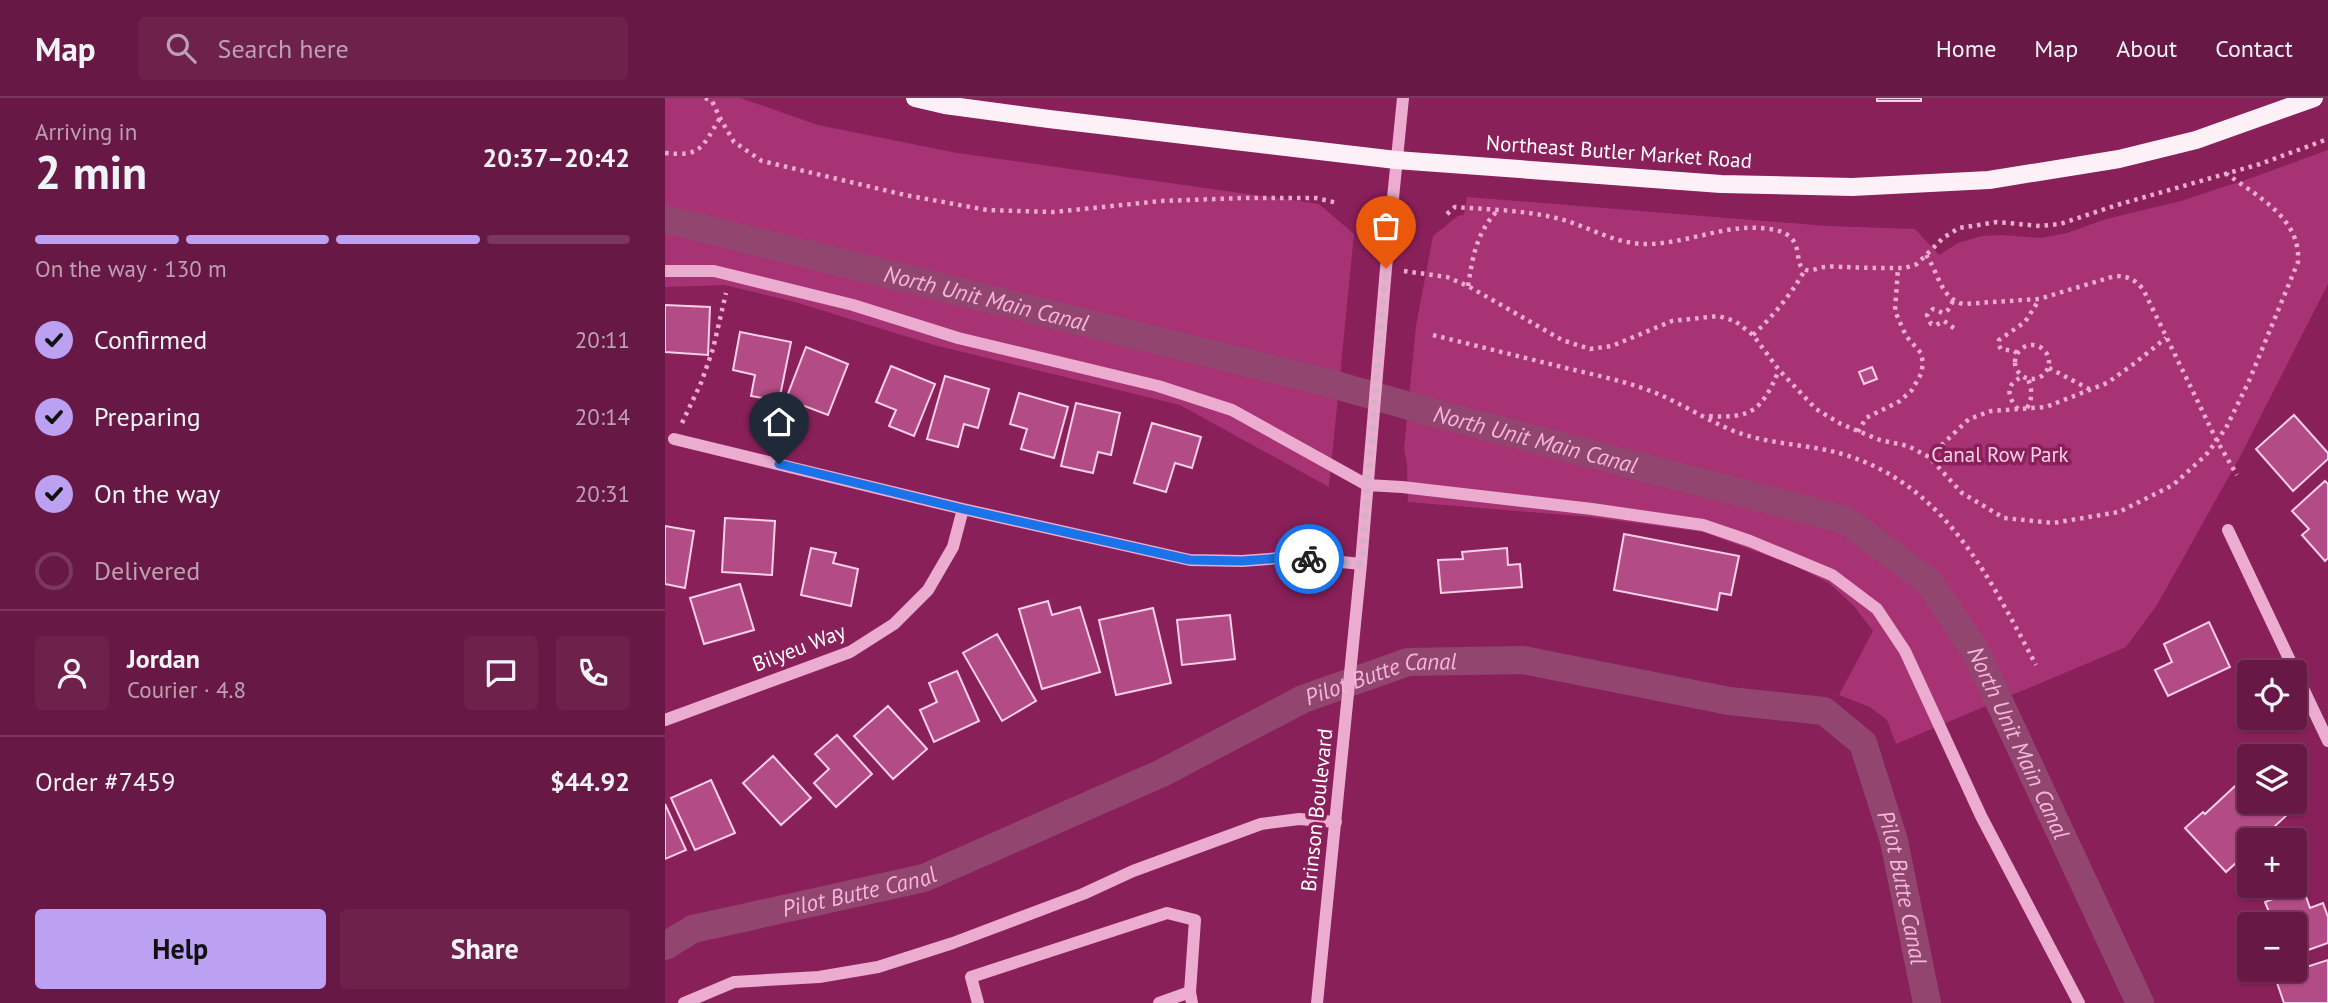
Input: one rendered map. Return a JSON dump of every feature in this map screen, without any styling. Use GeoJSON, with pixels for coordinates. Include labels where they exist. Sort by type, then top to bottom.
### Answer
{"type":"FeatureCollection","features":[{"type":"Feature","properties":{"kind":"main road","name":"Northeast Butler Market Road"},"geometry":{"type":"LineString","coordinates":[[915,98],[945,105],[1049,119],[1396,160],[1721,184],[1852,187],[1989,180],[2119,159],[2196,140],[2314,98]]}},
{"type":"Feature","properties":{"kind":"street","name":"Brinson Boulevard"},"geometry":{"type":"LineString","coordinates":[[1317,1003],[1361,564],[1403,98]]}},
{"type":"Feature","properties":{"kind":"street"},"geometry":{"type":"LineString","coordinates":[[665,271],[714,271],[853,306],[958,338],[1158,386],[1232,410],[1367,485],[1592,509],[1703,525],[1832,575],[1877,609],[1905,651],[1980,816],[2080,1003]]}},
{"type":"Feature","properties":{"kind":"street"},"geometry":{"type":"LineString","coordinates":[[674,439],[963,509],[1190,560],[1242,561],[1293,557],[1361,564]]}},
{"type":"Feature","properties":{"kind":"street","name":"Bilyeu Way"},"geometry":{"type":"LineString","coordinates":[[665,720],[850,652],[894,624],[928,590],[953,547],[963,509]]}},
{"type":"Feature","properties":{"kind":"street"},"geometry":{"type":"LineString","coordinates":[[2228,530],[2328,741]]}},
{"type":"Feature","properties":{"kind":"street"},"geometry":{"type":"LineString","coordinates":[[684,1003],[734,982],[819,978],[878,967],[953,943],[1083,894],[1133,871],[1261,824],[1299,819],[1336,822]]}},
{"type":"Feature","properties":{"kind":"street"},"geometry":{"type":"LineString","coordinates":[[978,1003],[971,977],[1167,914],[1195,920],[1191,997],[1159,1003]]}},
{"type":"Feature","properties":{"kind":"path"},"geometry":{"type":"LineString","coordinates":[[705,98],[712,101],[734,142],[762,162],[905,195],[987,210],[1055,212],[1161,201],[1244,198],[1316,198],[1338,204]]}},
{"type":"Feature","properties":{"kind":"path"},"geometry":{"type":"LineString","coordinates":[[665,153],[685,155],[702,148],[720,118]]}},
{"type":"Feature","properties":{"kind":"path"},"geometry":{"type":"LineString","coordinates":[[1752,335],[1776,314],[1805,270],[1825,267],[1905,268],[1917,264],[1943,238],[1959,228],[1997,222],[2040,226],[2060,224],[2227,174],[2328,139]]}},
{"type":"Feature","properties":{"kind":"path"},"geometry":{"type":"LineString","coordinates":[[1386,268],[1447,277],[1468,286],[1562,340],[1590,349],[1612,346],[1672,321],[1718,316],[1735,321],[1752,335],[1779,370],[1817,409],[1858,432],[1908,446],[1929,457],[1962,494],[2004,518],[2053,523],[2119,512],[2173,485],[2217,441],[2249,381],[2298,262],[2299,248],[2296,235],[2279,213],[2227,174]]}},
{"type":"Feature","properties":{"kind":"path"},"geometry":{"type":"LineString","coordinates":[[1447,214],[1455,207],[1526,213],[1566,221],[1639,244],[1655,244],[1736,228],[1768,228],[1781,231],[1796,243],[1801,266],[1805,270]]}},
{"type":"Feature","properties":{"kind":"path"},"geometry":{"type":"LineString","coordinates":[[1468,286],[1473,253],[1483,226],[1497,211]]}},
{"type":"Feature","properties":{"kind":"path"},"geometry":{"type":"LineString","coordinates":[[1926,255],[1945,293],[1953,301],[1963,304],[2039,299],[2115,276],[2126,276],[2137,281],[2217,441],[2237,475]]}},
{"type":"Feature","properties":{"kind":"path"},"geometry":{"type":"LineString","coordinates":[[1858,432],[1866,418],[1900,401],[1912,390],[1921,374],[1921,353],[1906,336],[1895,311],[1898,268]]}},
{"type":"Feature","properties":{"kind":"path"},"geometry":{"type":"LineString","coordinates":[[674,439],[701,383],[713,349],[730,275]]}},
{"type":"Feature","properties":{"kind":"path"},"geometry":{"type":"LineString","coordinates":[[2017,353],[2001,349],[1999,340],[2025,322],[2039,299]]}},
{"type":"Feature","properties":{"kind":"path"},"geometry":{"type":"LineString","coordinates":[[1953,301],[1943,313],[1933,309],[1927,315],[1931,324],[1944,321],[1955,329]]}},
{"type":"Feature","properties":{"kind":"path"},"geometry":{"type":"LineString","coordinates":[[1433,335],[1641,388],[1729,429],[1760,440],[1812,446],[1844,454],[1894,475],[1944,518],[1986,573],[2036,665]]}},
{"type":"Feature","properties":{"kind":"path"},"geometry":{"type":"LineString","coordinates":[[1929,457],[1969,419],[1991,411],[2046,407],[2116,376],[2166,338]]}},
{"type":"Feature","properties":{"kind":"path"},"geometry":{"type":"LineString","coordinates":[[2018,410],[2010,400],[2008,389],[2013,381],[2025,378],[2040,378],[2049,368],[2048,356],[2040,346],[2027,346],[2017,353],[2015,366],[2025,378],[2031,388],[2031,398],[2026,409]]}},
{"type":"Feature","properties":{"kind":"path"},"geometry":{"type":"LineString","coordinates":[[2049,368],[2089,389]]}},
{"type":"Feature","properties":{"kind":"path"},"geometry":{"type":"LineString","coordinates":[[1704,416],[1734,418],[1755,410],[1769,393],[1779,370]]}},
{"type":"Feature","properties":{"kind":"green space"},"geometry":{"type":"Polygon","coordinates":[[[665,98],[740,98],[818,125],[957,153],[1319,204],[1354,234],[1329,487],[1180,405],[934,345],[795,302],[725,285],[665,287],[665,98]]]}},
{"type":"Feature","properties":{"kind":"green space","name":"Canal Row Park"},"geometry":{"type":"Polygon","coordinates":[[[2328,150],[2328,284],[2242,453],[2157,605],[2126,647],[1896,744],[1887,720],[1870,707],[1839,695],[1873,631],[1854,606],[1829,583],[1796,566],[1703,532],[1591,517],[1408,502],[1404,449],[1416,326],[1433,236],[1458,216],[1464,215],[1467,197],[1828,226],[1915,229],[1939,255],[1958,243],[1982,236],[2041,238],[2067,233],[2106,219],[2181,201],[2328,150]]]}},
{"type":"Feature","properties":{"kind":"building"},"geometry":{"type":"Polygon","coordinates":[[[1877,98],[1921,98],[1921,101],[1877,101],[1877,98]]]}},
{"type":"Feature","properties":{"kind":"building"},"geometry":{"type":"Polygon","coordinates":[[[665,305],[710,307],[708,355],[665,352],[665,305]]]}},
{"type":"Feature","properties":{"kind":"building"},"geometry":{"type":"Polygon","coordinates":[[[740,332],[791,342],[779,401],[751,396],[755,375],[733,370],[740,332]]]}},
{"type":"Feature","properties":{"kind":"building"},"geometry":{"type":"Polygon","coordinates":[[[806,347],[848,364],[828,415],[786,399],[806,347]]]}},
{"type":"Feature","properties":{"kind":"building"},"geometry":{"type":"Polygon","coordinates":[[[891,366],[935,384],[914,436],[889,426],[896,410],[876,402],[891,366]]]}},
{"type":"Feature","properties":{"kind":"building"},"geometry":{"type":"Polygon","coordinates":[[[1872,367],[1877,379],[1864,384],[1859,372],[1872,367]]]}},
{"type":"Feature","properties":{"kind":"building"},"geometry":{"type":"Polygon","coordinates":[[[945,376],[989,389],[978,428],[964,424],[958,447],[927,439],[945,376]]]}},
{"type":"Feature","properties":{"kind":"building"},"geometry":{"type":"Polygon","coordinates":[[[1019,393],[1068,407],[1054,458],[1021,449],[1027,429],[1010,424],[1019,393]]]}},
{"type":"Feature","properties":{"kind":"building"},"geometry":{"type":"Polygon","coordinates":[[[1076,403],[1120,413],[1111,455],[1098,452],[1093,473],[1061,466],[1076,403]]]}},
{"type":"Feature","properties":{"kind":"building"},"geometry":{"type":"Polygon","coordinates":[[[2294,415],[2328,453],[2328,459],[2293,491],[2256,449],[2294,415]]]}},
{"type":"Feature","properties":{"kind":"building"},"geometry":{"type":"Polygon","coordinates":[[[1152,423],[1201,437],[1192,468],[1175,463],[1166,492],[1134,483],[1152,423]]]}},
{"type":"Feature","properties":{"kind":"building"},"geometry":{"type":"Polygon","coordinates":[[[2325,481],[2328,484],[2328,558],[2325,561],[2302,535],[2309,529],[2292,511],[2325,481]]]}},
{"type":"Feature","properties":{"kind":"building"},"geometry":{"type":"Polygon","coordinates":[[[725,518],[775,521],[772,575],[722,572],[725,518]]]}},
{"type":"Feature","properties":{"kind":"building"},"geometry":{"type":"Polygon","coordinates":[[[665,526],[694,531],[685,588],[665,584],[665,526]]]}},
{"type":"Feature","properties":{"kind":"building"},"geometry":{"type":"Polygon","coordinates":[[[1624,534],[1739,556],[1731,595],[1720,593],[1717,610],[1614,590],[1624,534]]]}},
{"type":"Feature","properties":{"kind":"building"},"geometry":{"type":"Polygon","coordinates":[[[811,548],[836,553],[833,563],[858,569],[851,606],[801,595],[811,548]]]}},
{"type":"Feature","properties":{"kind":"building"},"geometry":{"type":"Polygon","coordinates":[[[1507,548],[1508,565],[1520,564],[1522,587],[1441,593],[1438,560],[1463,559],[1462,552],[1507,548]]]}},
{"type":"Feature","properties":{"kind":"building"},"geometry":{"type":"Polygon","coordinates":[[[740,584],[754,630],[704,644],[690,598],[740,584]]]}},
{"type":"Feature","properties":{"kind":"building"},"geometry":{"type":"Polygon","coordinates":[[[1048,601],[1052,615],[1080,607],[1100,672],[1042,689],[1019,609],[1048,601]]]}},
{"type":"Feature","properties":{"kind":"building"},"geometry":{"type":"Polygon","coordinates":[[[1153,608],[1171,683],[1116,695],[1099,620],[1153,608]]]}},
{"type":"Feature","properties":{"kind":"building"},"geometry":{"type":"Polygon","coordinates":[[[1230,615],[1235,659],[1182,665],[1177,620],[1230,615]]]}},
{"type":"Feature","properties":{"kind":"building"},"geometry":{"type":"Polygon","coordinates":[[[2209,622],[2230,667],[2168,696],[2155,670],[2172,662],[2164,644],[2209,622]]]}},
{"type":"Feature","properties":{"kind":"building"},"geometry":{"type":"Polygon","coordinates":[[[997,634],[1036,701],[1002,721],[963,653],[997,634]]]}},
{"type":"Feature","properties":{"kind":"building"},"geometry":{"type":"Polygon","coordinates":[[[957,671],[979,721],[934,742],[920,710],[937,702],[929,683],[957,671]]]}},
{"type":"Feature","properties":{"kind":"building"},"geometry":{"type":"Polygon","coordinates":[[[888,706],[927,749],[893,779],[854,736],[888,706]]]}},
{"type":"Feature","properties":{"kind":"building"},"geometry":{"type":"Polygon","coordinates":[[[837,735],[872,774],[836,807],[814,783],[829,769],[815,754],[837,735]]]}},
{"type":"Feature","properties":{"kind":"building"},"geometry":{"type":"Polygon","coordinates":[[[773,756],[811,798],[781,825],[743,783],[773,756]]]}},
{"type":"Feature","properties":{"kind":"building"},"geometry":{"type":"Polygon","coordinates":[[[711,780],[735,833],[695,850],[671,798],[711,780]]]}},
{"type":"Feature","properties":{"kind":"building"},"geometry":{"type":"Polygon","coordinates":[[[2237,784],[2237,814],[2288,814],[2273,828],[2237,828],[2237,862],[2226,872],[2185,828],[2203,812],[2205,814],[2237,784]]]}},
{"type":"Feature","properties":{"kind":"building"},"geometry":{"type":"Polygon","coordinates":[[[665,804],[686,850],[665,859],[665,804]]]}},
{"type":"Feature","properties":{"kind":"building"},"geometry":{"type":"Polygon","coordinates":[[[2276,898],[2306,898],[2310,908],[2323,903],[2328,917],[2328,943],[2307,950],[2307,912],[2269,912],[2265,902],[2276,898]]]}},
{"type":"Feature","properties":{"kind":"building"},"geometry":{"type":"Polygon","coordinates":[[[2328,960],[2328,1003],[2284,1003],[2277,982],[2307,982],[2307,967],[2328,960]]]}},
{"type":"Feature","properties":{"kind":"waterway","name":"North Unit Main Canal"},"geometry":{"type":"LineString","coordinates":[[665,219],[1325,382],[1441,415],[1846,520],[1929,582],[1976,652],[2140,1003]]}},
{"type":"Feature","properties":{"kind":"waterway","name":"Pilot Butte Canal"},"geometry":{"type":"LineString","coordinates":[[665,946],[693,929],[924,878],[1162,773],[1303,699],[1408,662],[1523,660],[1729,701],[1824,711],[1863,743],[1894,841],[1927,1003]]}},
{"type":"Feature","properties":{"kind":"way so far"},"geometry":{"type":"LineString","coordinates":[[1309,559],[1361,564],[1386,268]]}},
{"type":"Feature","properties":{"kind":"route"},"geometry":{"type":"LineString","coordinates":[[779,464],[1190,560],[1242,561],[1293,557],[1309,559]]}}]}
